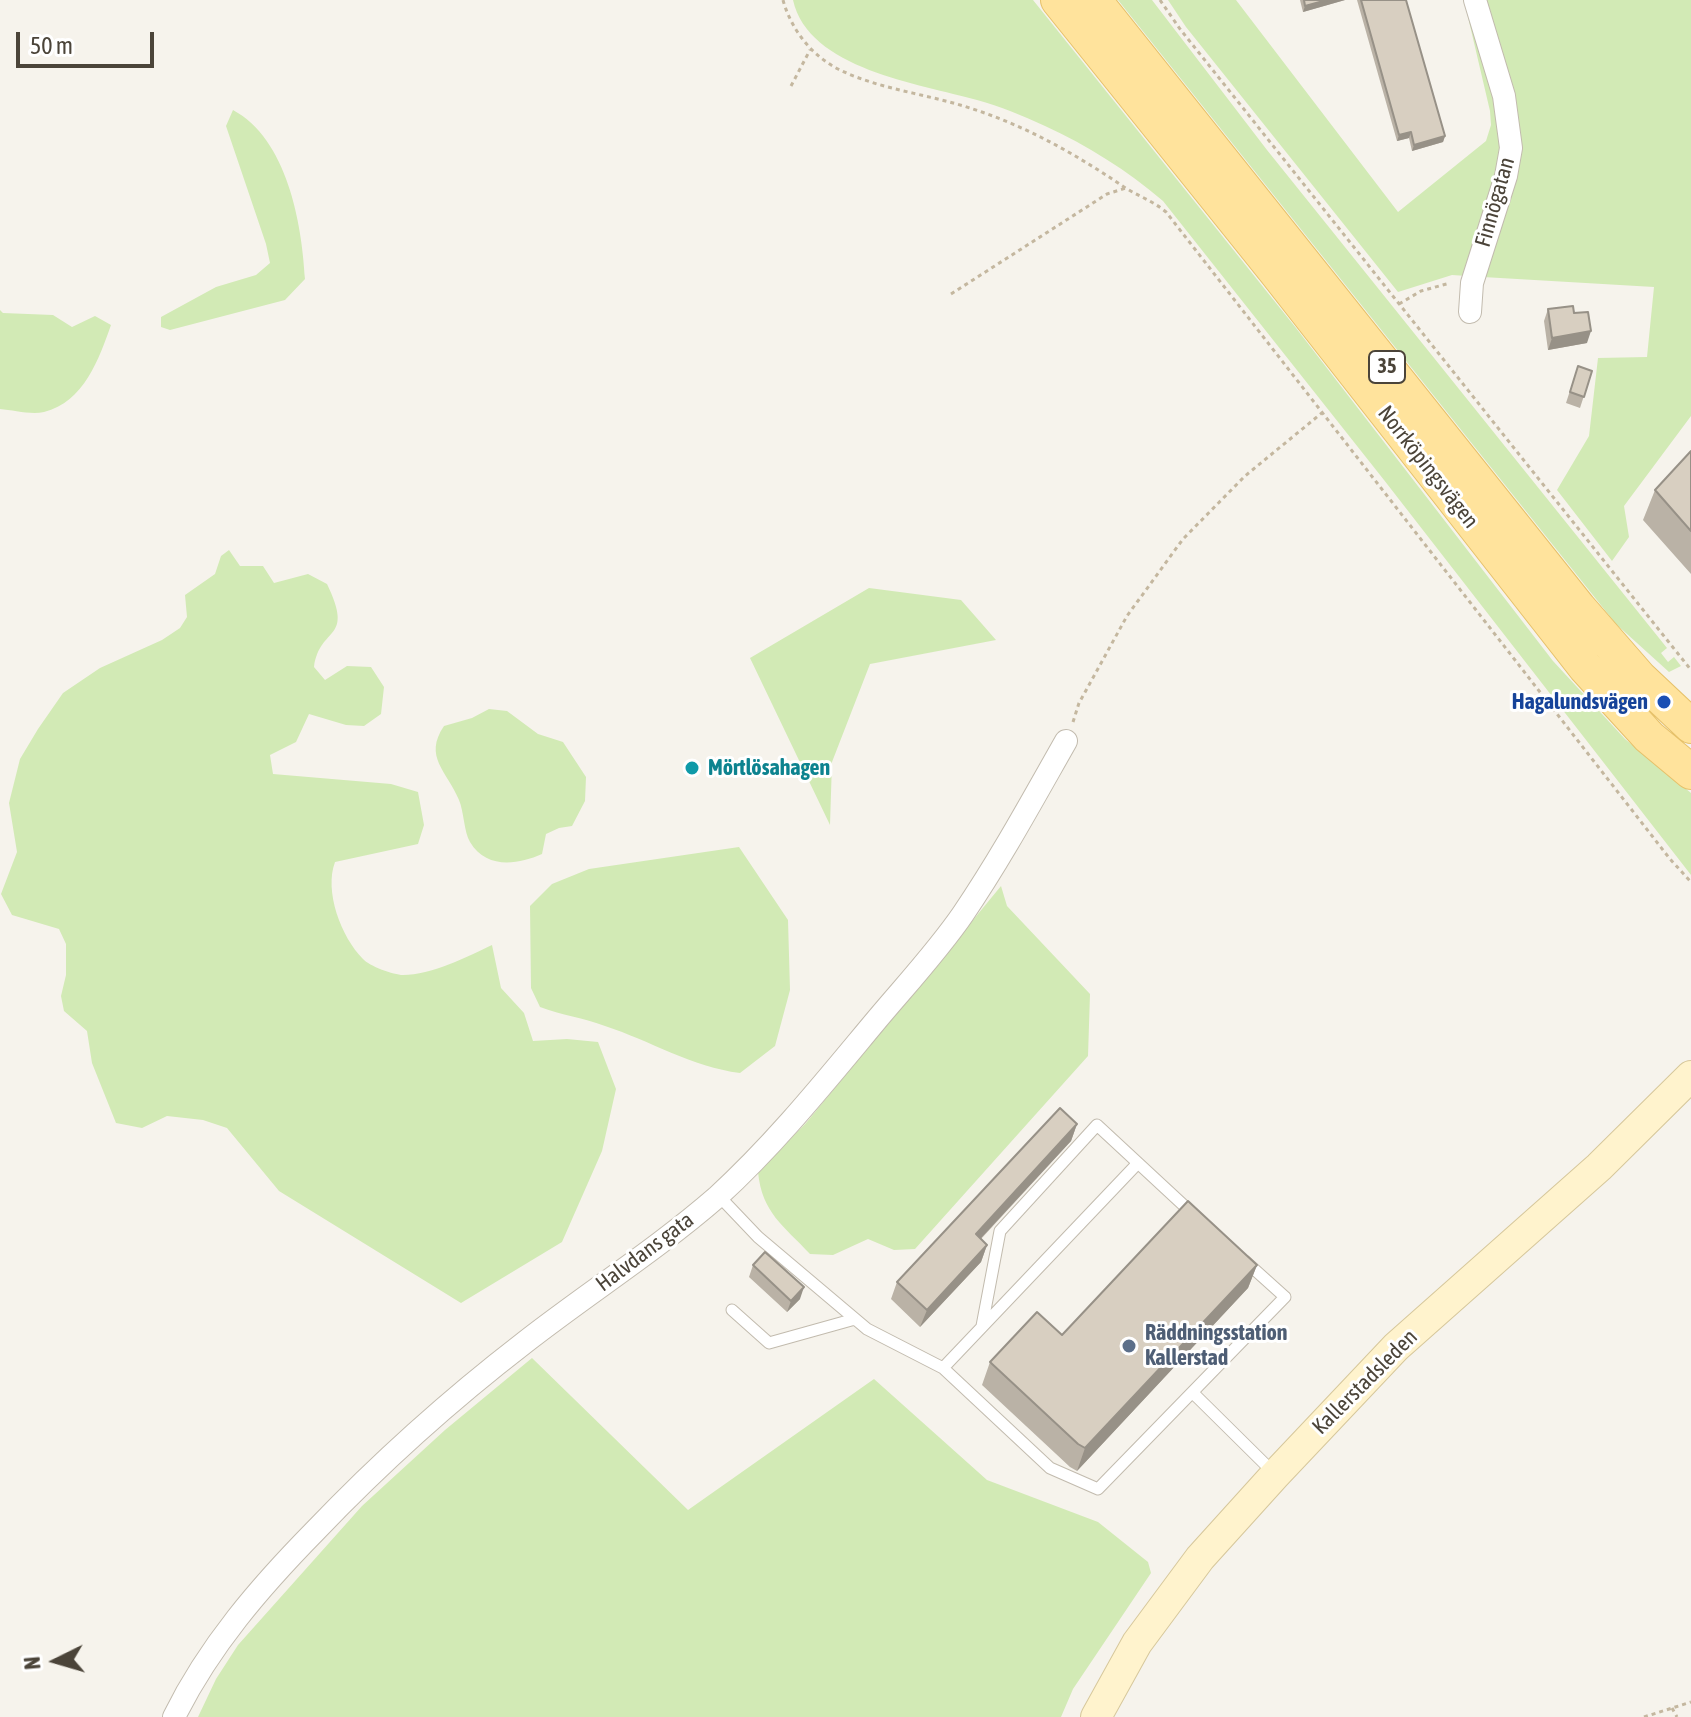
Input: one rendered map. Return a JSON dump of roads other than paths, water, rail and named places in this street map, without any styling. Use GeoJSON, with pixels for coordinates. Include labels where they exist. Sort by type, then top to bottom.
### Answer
{"type":"FeatureCollection","features":[{"type":"Feature","properties":{"kind":"main road","name":"Norrköpingsvägen"},"geometry":{"type":"LineString","coordinates":[[1058,0],[1276,272],[1585,667],[1649,737],[1691,772]]}},
{"type":"Feature","properties":{"kind":"main road","name":"Norrköpingsvägen"},"geometry":{"type":"LineString","coordinates":[[1094,0],[1579,608],[1639,677],[1691,726]]}},
{"type":"Feature","properties":{"kind":"main road","name":"Kallerstadsleden"},"geometry":{"type":"LineString","coordinates":[[1096,1717],[1137,1643],[1155,1618],[1200,1558],[1275,1475],[1396,1347],[1599,1167],[1687,1077]]}},
{"type":"Feature","properties":{"kind":"street","name":"Finnögatan"},"geometry":{"type":"LineString","coordinates":[[1470,312],[1472,283],[1506,176],[1511,148],[1504,96],[1475,0]]}},
{"type":"Feature","properties":{"kind":"street","name":"Halvdans gata"},"geometry":{"type":"LineString","coordinates":[[174,1717],[205,1661],[234,1621],[280,1567],[350,1494],[410,1438],[513,1352],[669,1237],[718,1195],[794,1119],[962,916],[1066,741]]}},
{"type":"Feature","properties":{"kind":"lane"},"geometry":{"type":"LineString","coordinates":[[982,1327],[1000,1231],[1097,1125],[1206,1225]]}},
{"type":"Feature","properties":{"kind":"lane"},"geometry":{"type":"LineString","coordinates":[[943,1368],[1138,1163]]}},
{"type":"Feature","properties":{"kind":"lane"},"geometry":{"type":"LineString","coordinates":[[718,1195],[758,1237],[867,1329],[943,1368],[1050,1468],[1098,1489],[1285,1297],[1240,1256]]}},
{"type":"Feature","properties":{"kind":"lane"},"geometry":{"type":"LineString","coordinates":[[732,1310],[769,1343],[855,1319]]}},
{"type":"Feature","properties":{"kind":"lane"},"geometry":{"type":"LineString","coordinates":[[1193,1393],[1275,1475]]}},
{"type":"Feature","properties":{"kind":"place","name":"Hagalundsvägen"},"geometry":{"type":"Point","coordinates":[1664,702]}},
{"type":"Feature","properties":{"kind":"place","name":"Mörtlösahagen"},"geometry":{"type":"Point","coordinates":[692,768]}},
{"type":"Feature","properties":{"kind":"place","name":"Räddningsstation Kallerstad"},"geometry":{"type":"Point","coordinates":[1129,1346]}}]}
